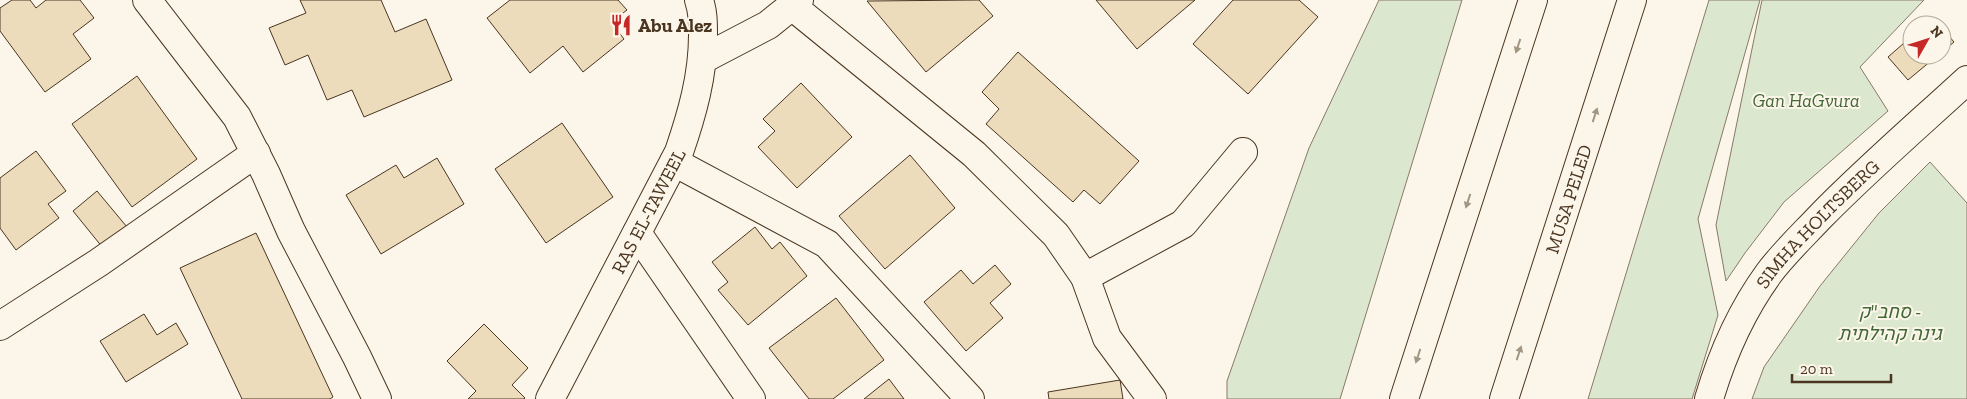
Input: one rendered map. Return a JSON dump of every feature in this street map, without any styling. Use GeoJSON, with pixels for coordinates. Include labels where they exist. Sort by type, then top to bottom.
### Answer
{"type":"FeatureCollection","features":[{"type":"Feature","properties":{"kind":"main road"},"geometry":{"type":"LineString","coordinates":[[147,0],[237,117],[256,153],[290,231],[357,357],[377,399]]}},
{"type":"Feature","properties":{"kind":"main road"},"geometry":{"type":"LineString","coordinates":[[1404,399],[1533,0]]}},
{"type":"Feature","properties":{"kind":"main road","name":"MUSA PELED"},"geometry":{"type":"LineString","coordinates":[[1504,399],[1632,0]]}},
{"type":"Feature","properties":{"kind":"main road"},"geometry":{"type":"LineString","coordinates":[[703,59],[768,25],[795,3],[974,154],[1056,235],[1085,277],[1107,338],[1152,399]]}},
{"type":"Feature","properties":{"kind":"main road","name":"RAS EL-TAWEEL"},"geometry":{"type":"LineString","coordinates":[[550,399],[674,162],[692,116],[703,59],[701,5]]}},
{"type":"Feature","properties":{"kind":"main road","name":"SIMHA HOLTSBERG"},"geometry":{"type":"LineString","coordinates":[[1709,399],[1726,352],[1747,306],[1770,272],[1841,195],[1967,80]]}},
{"type":"Feature","properties":{"kind":"main road"},"geometry":{"type":"LineString","coordinates":[[1085,277],[1183,224],[1243,152]]}},
{"type":"Feature","properties":{"kind":"main road"},"geometry":{"type":"LineString","coordinates":[[0,326],[98,263],[256,153]]}},
{"type":"Feature","properties":{"kind":"main road"},"geometry":{"type":"LineString","coordinates":[[674,162],[827,244],[970,399]]}},
{"type":"Feature","properties":{"kind":"main road"},"geometry":{"type":"LineString","coordinates":[[637,233],[751,399]]}},
{"type":"Feature","properties":{"kind":"green space"},"geometry":{"type":"Polygon","coordinates":[[[1379,0],[1462,0],[1340,399],[1227,399],[1227,381],[1309,148],[1379,0]]]}},
{"type":"Feature","properties":{"kind":"green space"},"geometry":{"type":"Polygon","coordinates":[[[1709,0],[1760,0],[1698,219],[1718,315],[1692,399],[1588,399],[1709,0]]]}},
{"type":"Feature","properties":{"kind":"green space","name":"Gan HaGvura"},"geometry":{"type":"Polygon","coordinates":[[[1762,0],[1924,0],[1910,15],[1902,15],[1902,23],[1860,67],[1888,111],[1784,202],[1726,281],[1716,225],[1762,0]]]}},
{"type":"Feature","properties":{"kind":"green space","name":"סחב\"ק - גינה קהילתית"},"geometry":{"type":"Polygon","coordinates":[[[1930,162],[1967,203],[1967,399],[1752,399],[1764,367],[1820,286],[1879,213],[1930,162]]]}},
{"type":"Feature","properties":{"kind":"building"},"geometry":{"type":"Polygon","coordinates":[[[12,0],[30,0],[36,8],[46,0],[80,0],[94,18],[73,34],[91,59],[45,92],[0,31],[0,8],[12,0]]]}},
{"type":"Feature","properties":{"kind":"building"},"geometry":{"type":"Polygon","coordinates":[[[300,0],[381,0],[395,32],[426,19],[452,80],[364,117],[352,90],[327,100],[308,55],[285,65],[269,28],[306,13],[300,0]]]}},
{"type":"Feature","properties":{"kind":"building"},"geometry":{"type":"Polygon","coordinates":[[[510,0],[618,0],[627,10],[611,22],[624,39],[583,72],[563,46],[530,73],[487,18],[510,0]]]}},
{"type":"Feature","properties":{"kind":"building"},"geometry":{"type":"Polygon","coordinates":[[[979,0],[993,16],[926,72],[867,1],[979,0]]]}},
{"type":"Feature","properties":{"kind":"building"},"geometry":{"type":"Polygon","coordinates":[[[1096,0],[1195,0],[1137,49],[1096,0]]]}},
{"type":"Feature","properties":{"kind":"building"},"geometry":{"type":"Polygon","coordinates":[[[1233,0],[1299,0],[1318,17],[1248,94],[1193,44],[1233,0]]]}},
{"type":"Feature","properties":{"kind":"building"},"geometry":{"type":"Polygon","coordinates":[[[1902,45],[1902,65],[1926,65],[1908,80],[1888,57],[1902,45]]]}},
{"type":"Feature","properties":{"kind":"building"},"geometry":{"type":"Polygon","coordinates":[[[1018,52],[1139,161],[1100,204],[1084,190],[1073,202],[986,124],[999,109],[982,92],[1018,52]]]}},
{"type":"Feature","properties":{"kind":"building"},"geometry":{"type":"Polygon","coordinates":[[[137,76],[197,159],[132,207],[72,124],[137,76]]]}},
{"type":"Feature","properties":{"kind":"building"},"geometry":{"type":"Polygon","coordinates":[[[801,83],[852,137],[797,188],[758,147],[775,131],[763,119],[801,83]]]}},
{"type":"Feature","properties":{"kind":"building"},"geometry":{"type":"Polygon","coordinates":[[[562,123],[613,197],[546,243],[495,169],[562,123]]]}},
{"type":"Feature","properties":{"kind":"building"},"geometry":{"type":"Polygon","coordinates":[[[36,151],[66,191],[48,204],[59,218],[16,250],[0,228],[0,178],[36,151]]]}},
{"type":"Feature","properties":{"kind":"building"},"geometry":{"type":"Polygon","coordinates":[[[910,155],[955,208],[885,269],[839,216],[910,155]]]}},
{"type":"Feature","properties":{"kind":"building"},"geometry":{"type":"Polygon","coordinates":[[[437,158],[464,204],[381,254],[346,195],[396,165],[404,178],[437,158]]]}},
{"type":"Feature","properties":{"kind":"building"},"geometry":{"type":"Polygon","coordinates":[[[97,191],[127,227],[103,248],[73,211],[97,191]]]}},
{"type":"Feature","properties":{"kind":"building"},"geometry":{"type":"Polygon","coordinates":[[[755,227],[772,249],[780,242],[807,276],[748,325],[718,290],[728,282],[712,262],[755,227]]]}},
{"type":"Feature","properties":{"kind":"building"},"geometry":{"type":"Polygon","coordinates":[[[256,233],[333,397],[330,399],[242,399],[180,268],[256,233]]]}},
{"type":"Feature","properties":{"kind":"building"},"geometry":{"type":"Polygon","coordinates":[[[995,265],[1011,284],[990,303],[1003,318],[966,351],[924,302],[961,270],[973,284],[995,265]]]}},
{"type":"Feature","properties":{"kind":"building"},"geometry":{"type":"Polygon","coordinates":[[[836,298],[884,360],[833,399],[809,399],[769,348],[836,298]]]}},
{"type":"Feature","properties":{"kind":"building"},"geometry":{"type":"Polygon","coordinates":[[[144,314],[157,335],[176,323],[188,344],[126,382],[100,341],[144,314]]]}},
{"type":"Feature","properties":{"kind":"building"},"geometry":{"type":"Polygon","coordinates":[[[484,324],[528,368],[512,385],[524,399],[468,399],[476,391],[447,361],[484,324]]]}},
{"type":"Feature","properties":{"kind":"building"},"geometry":{"type":"Polygon","coordinates":[[[889,379],[904,399],[864,399],[889,379]]]}},
{"type":"Feature","properties":{"kind":"building"},"geometry":{"type":"Polygon","coordinates":[[[1120,380],[1123,399],[1049,399],[1048,392],[1120,380]]]}},
{"type":"Feature","properties":{"kind":"place","name":"Abu Alez"},"geometry":{"type":"Point","coordinates":[621,25]}}]}
